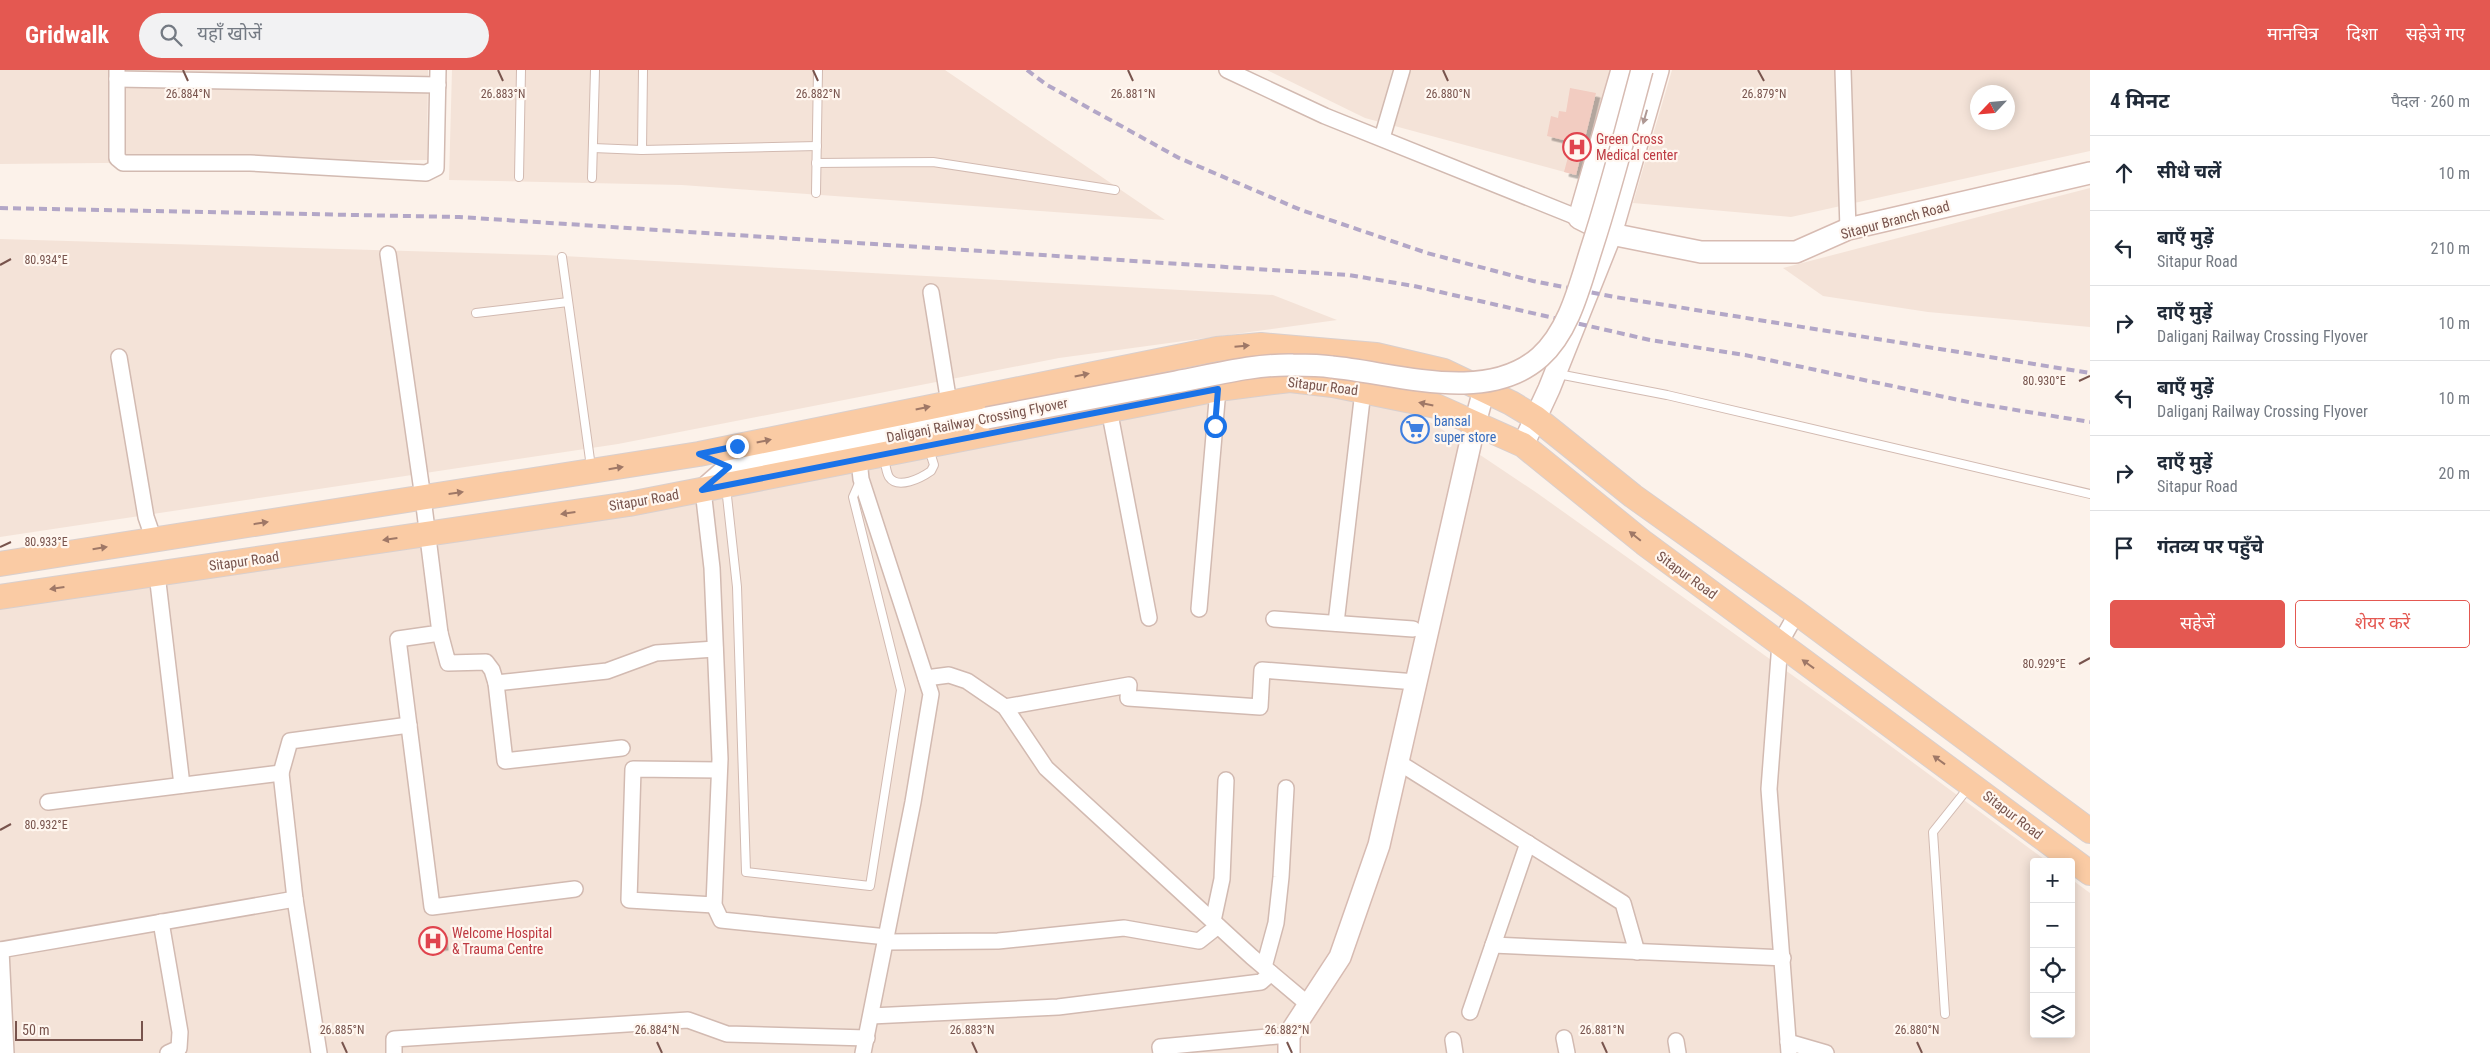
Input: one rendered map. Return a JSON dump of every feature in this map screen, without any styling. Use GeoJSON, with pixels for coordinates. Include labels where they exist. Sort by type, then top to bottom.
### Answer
{"type":"FeatureCollection","features":[{"type":"Feature","properties":{"kind":"main road"},"geometry":{"type":"LineString","coordinates":[[0,564],[699,454],[1217,349],[1261,345],[1305,347],[1376,355],[1444,371],[1536,418],[1633,496],[1797,613],[2090,831]]}},
{"type":"Feature","properties":{"kind":"main road","name":"Sitapur Road"},"geometry":{"type":"LineString","coordinates":[[0,597],[629,504],[702,490],[728,476],[860,470],[883,456],[1109,408],[1218,389],[1290,380],[1363,391],[1436,406],[1523,446],[1644,543],[2090,874]]}},
{"type":"Feature","properties":{"kind":"street"},"geometry":{"type":"LineString","coordinates":[[1226,70],[1325,116],[1579,218],[1622,70]]}},
{"type":"Feature","properties":{"kind":"street"},"geometry":{"type":"LineString","coordinates":[[1382,138],[1402,70]]}},
{"type":"Feature","properties":{"kind":"street","name":"Daliganj Railway Crossing Flyover"},"geometry":{"type":"LineString","coordinates":[[728,476],[986,418],[1229,372],[1289,365],[1332,366],[1431,383],[1455,384],[1479,382],[1529,365],[1542,356],[1558,336],[1571,309],[1606,204],[1642,70]]}},
{"type":"Feature","properties":{"kind":"street"},"geometry":{"type":"LineString","coordinates":[[1523,446],[1555,373],[1611,234],[1658,70]]}},
{"type":"Feature","properties":{"kind":"street"},"geometry":{"type":"LineString","coordinates":[[1842,70],[1848,229]]}},
{"type":"Feature","properties":{"kind":"street"},"geometry":{"type":"LineString","coordinates":[[117,75],[438,77],[436,168],[426,173],[250,163],[123,164],[117,158],[117,75]]}},
{"type":"Feature","properties":{"kind":"street","name":"Sitapur Branch Road"},"geometry":{"type":"LineString","coordinates":[[1579,218],[1611,234],[1701,252],[1796,252],[1848,229],[2090,173]]}},
{"type":"Feature","properties":{"kind":"street"},"geometry":{"type":"LineString","coordinates":[[388,254],[428,534],[440,634],[448,664],[486,662],[492,670],[496,683],[505,761],[622,748]]}},
{"type":"Feature","properties":{"kind":"street"},"geometry":{"type":"LineString","coordinates":[[931,292],[949,403]]}},
{"type":"Feature","properties":{"kind":"street"},"geometry":{"type":"LineString","coordinates":[[119,357],[146,517],[154,540]]}},
{"type":"Feature","properties":{"kind":"street"},"geometry":{"type":"LineString","coordinates":[[1199,609],[1218,389]]}},
{"type":"Feature","properties":{"kind":"street"},"geometry":{"type":"LineString","coordinates":[[1161,1053],[1160,1047],[1289,1044],[1309,1005],[1340,957],[1379,845],[1484,390]]}},
{"type":"Feature","properties":{"kind":"street"},"geometry":{"type":"LineString","coordinates":[[1336,623],[1363,391]]}},
{"type":"Feature","properties":{"kind":"street"},"geometry":{"type":"LineString","coordinates":[[1109,408],[1149,618]]}},
{"type":"Feature","properties":{"kind":"street"},"geometry":{"type":"LineString","coordinates":[[699,454],[728,476]]}},
{"type":"Feature","properties":{"kind":"street"},"geometry":{"type":"LineString","coordinates":[[860,470],[931,694],[863,1053]]}},
{"type":"Feature","properties":{"kind":"street"},"geometry":{"type":"LineString","coordinates":[[702,490],[712,568],[719,770],[714,905],[721,920],[886,939],[998,941],[1124,928],[1199,941],[1215,924],[1222,879],[1226,780]]}},
{"type":"Feature","properties":{"kind":"street"},"geometry":{"type":"LineString","coordinates":[[157,574],[182,785]]}},
{"type":"Feature","properties":{"kind":"street"},"geometry":{"type":"LineString","coordinates":[[1797,613],[1780,643],[1769,789],[1783,958],[1788,1047],[1826,1053]]}},
{"type":"Feature","properties":{"kind":"street"},"geometry":{"type":"LineString","coordinates":[[1274,619],[1413,629]]}},
{"type":"Feature","properties":{"kind":"street"},"geometry":{"type":"LineString","coordinates":[[440,634],[398,639],[432,907],[575,889]]}},
{"type":"Feature","properties":{"kind":"street"},"geometry":{"type":"LineString","coordinates":[[496,683],[607,671],[656,653],[715,649]]}},
{"type":"Feature","properties":{"kind":"street"},"geometry":{"type":"LineString","coordinates":[[1005,708],[1129,685],[1128,698],[1260,706],[1262,670],[1416,682]]}},
{"type":"Feature","properties":{"kind":"street"},"geometry":{"type":"LineString","coordinates":[[926,678],[949,675],[967,681],[1005,708],[1046,768],[1215,924],[1309,1005]]}},
{"type":"Feature","properties":{"kind":"street"},"geometry":{"type":"LineString","coordinates":[[318,1053],[295,899],[281,773],[290,741],[409,725]]}},
{"type":"Feature","properties":{"kind":"street"},"geometry":{"type":"LineString","coordinates":[[1398,762],[1623,903],[1637,952]]}},
{"type":"Feature","properties":{"kind":"street"},"geometry":{"type":"LineString","coordinates":[[714,905],[629,900],[633,769],[719,770]]}},
{"type":"Feature","properties":{"kind":"street"},"geometry":{"type":"LineString","coordinates":[[48,802],[281,773]]}},
{"type":"Feature","properties":{"kind":"street"},"geometry":{"type":"LineString","coordinates":[[871,1016],[1058,1007],[1204,987],[1261,982],[1268,970],[1276,923],[1281,877],[1286,788]]}},
{"type":"Feature","properties":{"kind":"street"},"geometry":{"type":"LineString","coordinates":[[1470,1012],[1528,843]]}},
{"type":"Feature","properties":{"kind":"street"},"geometry":{"type":"LineString","coordinates":[[6,1053],[0,950],[295,899]]}},
{"type":"Feature","properties":{"kind":"street"},"geometry":{"type":"LineString","coordinates":[[161,922],[180,1032],[179,1048],[168,1053]]}},
{"type":"Feature","properties":{"kind":"street"},"geometry":{"type":"LineString","coordinates":[[1493,946],[1783,958]]}},
{"type":"Feature","properties":{"kind":"street"},"geometry":{"type":"LineString","coordinates":[[394,1053],[394,1039],[688,1020],[727,1034],[867,1038]]}},
{"type":"Feature","properties":{"kind":"lane"},"geometry":{"type":"LineString","coordinates":[[519,177],[520,70]]}},
{"type":"Feature","properties":{"kind":"lane"},"geometry":{"type":"LineString","coordinates":[[592,178],[594,70]]}},
{"type":"Feature","properties":{"kind":"lane"},"geometry":{"type":"LineString","coordinates":[[642,150],[643,70]]}},
{"type":"Feature","properties":{"kind":"lane"},"geometry":{"type":"LineString","coordinates":[[816,193],[818,70]]}},
{"type":"Feature","properties":{"kind":"lane"},"geometry":{"type":"LineString","coordinates":[[592,148],[642,150],[816,146]]}},
{"type":"Feature","properties":{"kind":"lane"},"geometry":{"type":"LineString","coordinates":[[816,163],[933,162],[1115,190]]}},
{"type":"Feature","properties":{"kind":"lane"},"geometry":{"type":"LineString","coordinates":[[562,257],[592,472]]}},
{"type":"Feature","properties":{"kind":"lane"},"geometry":{"type":"LineString","coordinates":[[476,313],[568,302]]}},
{"type":"Feature","properties":{"kind":"lane"},"geometry":{"type":"LineString","coordinates":[[1555,373],[1667,395],[2090,494]]}},
{"type":"Feature","properties":{"kind":"lane"},"geometry":{"type":"LineString","coordinates":[[728,476],[737,587],[746,872],[870,886],[901,690],[853,497],[860,470]]}},
{"type":"Feature","properties":{"kind":"lane"},"geometry":{"type":"LineString","coordinates":[[1945,1014],[1933,832],[1971,784]]}},
{"type":"Feature","properties":{"kind":"shaded area"},"geometry":{"type":"Polygon","coordinates":[[[0,70],[428,70],[427,160],[0,164],[0,70]]]}},
{"type":"Feature","properties":{"kind":"shaded area"},"geometry":{"type":"Polygon","coordinates":[[[452,70],[945,70],[1165,220],[682,185],[449,180],[452,70]]]}},
{"type":"Feature","properties":{"kind":"shaded area"},"geometry":{"type":"Polygon","coordinates":[[[1267,70],[1613,70],[1583,177],[1365,118],[1267,70]]]}},
{"type":"Feature","properties":{"kind":"shaded area"},"geometry":{"type":"Polygon","coordinates":[[[1672,70],[2090,70],[2090,151],[1791,217],[1633,203],[1672,70]]]}},
{"type":"Feature","properties":{"kind":"shaded area"},"geometry":{"type":"Polygon","coordinates":[[[2090,188],[2090,327],[1928,312],[1823,296],[1783,268],[2090,188]]]}},
{"type":"Feature","properties":{"kind":"shaded area"},"geometry":{"type":"Polygon","coordinates":[[[0,239],[545,255],[1273,295],[1337,320],[1059,358],[618,444],[0,537],[0,239]]]}},
{"type":"Feature","properties":{"kind":"shaded area"},"geometry":{"type":"Polygon","coordinates":[[[1285,384],[1356,393],[1434,424],[1537,493],[1858,722],[2043,858],[2030,858],[2030,1038],[2075,1038],[2075,882],[2090,893],[2090,1053],[0,1053],[0,609],[665,505],[1285,384]]]}},
{"type":"Feature","properties":{"kind":"building"},"geometry":{"type":"Polygon","coordinates":[[[1570,88],[1596,93],[1576,175],[1564,172],[1572,142],[1547,136],[1551,116],[1558,118],[1559,111],[1566,112],[1570,88]]]}},
{"type":"Feature","properties":{"kind":"building"},"geometry":{"type":"Polygon","coordinates":[[[443,932],[444,946],[422,948],[421,935],[443,932]]]}},
{"type":"Feature","properties":{"kind":"railway"},"geometry":{"type":"LineString","coordinates":[[1027,70],[1047,85],[1179,158],[1301,210],[1427,253],[1533,281],[1615,297],[2090,373]]}},
{"type":"Feature","properties":{"kind":"railway"},"geometry":{"type":"LineString","coordinates":[[0,208],[459,217],[1349,275],[1414,286],[1650,340],[1745,355],[1973,403],[2090,422]]}},
{"type":"Feature","properties":{"kind":"place","name":"Green Cross Medical center"},"geometry":{"type":"Point","coordinates":[1577,147]}},
{"type":"Feature","properties":{"kind":"place","name":"bansal super store"},"geometry":{"type":"Point","coordinates":[1415,429]}},
{"type":"Feature","properties":{"kind":"place","name":"Welcome Hospital & Trauma Centre"},"geometry":{"type":"Point","coordinates":[433,941]}},
{"type":"Feature","properties":{"kind":"route"},"geometry":{"type":"LineString","coordinates":[[737,446],[699,454],[729,467],[702,490],[904,452],[1109,408],[1218,389],[1215,426]]}}]}
